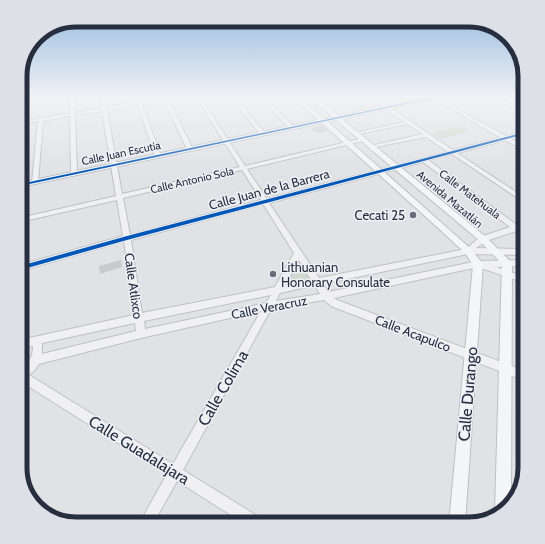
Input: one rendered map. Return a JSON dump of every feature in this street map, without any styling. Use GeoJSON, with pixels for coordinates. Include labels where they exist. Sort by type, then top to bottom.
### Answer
{"type":"FeatureCollection","features":[{"type":"Feature","properties":{"kind":"main road","name":"Calle Juan Escutia"},"geometry":{"type":"LineString","coordinates":[[27,184],[316,122]]}},
{"type":"Feature","properties":{"kind":"main road","name":"Avenida Mazatlán"},"geometry":{"type":"LineString","coordinates":[[324,122],[468,251],[478,264]]}},
{"type":"Feature","properties":{"kind":"main road","name":"Avenida Mazatlán"},"geometry":{"type":"LineString","coordinates":[[342,122],[483,239],[497,252],[507,269]]}},
{"type":"Feature","properties":{"kind":"main road","name":"Calle Durango"},"geometry":{"type":"LineString","coordinates":[[458,517],[472,356],[478,264]]}},
{"type":"Feature","properties":{"kind":"main road"},"geometry":{"type":"LineString","coordinates":[[502,504],[507,269]]}},
{"type":"Feature","properties":{"kind":"street"},"geometry":{"type":"LineString","coordinates":[[35,182],[41,122]]}},
{"type":"Feature","properties":{"kind":"street"},"geometry":{"type":"LineString","coordinates":[[72,122],[74,173]]}},
{"type":"Feature","properties":{"kind":"street","name":"Calle Atlixco"},"geometry":{"type":"LineString","coordinates":[[106,122],[142,334]]}},
{"type":"Feature","properties":{"kind":"street"},"geometry":{"type":"LineString","coordinates":[[146,122],[158,156]]}},
{"type":"Feature","properties":{"kind":"street"},"geometry":{"type":"LineString","coordinates":[[177,122],[190,149]]}},
{"type":"Feature","properties":{"kind":"street"},"geometry":{"type":"LineString","coordinates":[[215,122],[326,296]]}},
{"type":"Feature","properties":{"kind":"street"},"geometry":{"type":"LineString","coordinates":[[253,122],[262,134]]}},
{"type":"Feature","properties":{"kind":"street"},"geometry":{"type":"LineString","coordinates":[[286,122],[291,128]]}},
{"type":"Feature","properties":{"kind":"street"},"geometry":{"type":"LineString","coordinates":[[357,134],[407,122]]}},
{"type":"Feature","properties":{"kind":"street"},"geometry":{"type":"LineString","coordinates":[[410,122],[518,196]]}},
{"type":"Feature","properties":{"kind":"street"},"geometry":{"type":"LineString","coordinates":[[479,122],[518,145]]}},
{"type":"Feature","properties":{"kind":"street"},"geometry":{"type":"LineString","coordinates":[[372,147],[427,135]]}},
{"type":"Feature","properties":{"kind":"street","name":"Calle Juan de la Barrera"},"geometry":{"type":"LineString","coordinates":[[27,266],[127,238],[518,135]]}},
{"type":"Feature","properties":{"kind":"street","name":"Calle Antonio Sola"},"geometry":{"type":"LineString","coordinates":[[27,218],[364,140]]}},
{"type":"Feature","properties":{"kind":"street","name":"Calle Matehuala"},"geometry":{"type":"LineString","coordinates":[[424,160],[516,228]]}},
{"type":"Feature","properties":{"kind":"street"},"geometry":{"type":"LineString","coordinates":[[468,251],[483,239],[516,228]]}},
{"type":"Feature","properties":{"kind":"street","name":"Calle Veracruz"},"geometry":{"type":"LineString","coordinates":[[27,343],[139,318],[468,251],[518,252]]}},
{"type":"Feature","properties":{"kind":"street","name":"Calle Colima"},"geometry":{"type":"LineString","coordinates":[[150,517],[270,306],[299,252]]}},
{"type":"Feature","properties":{"kind":"street","name":"Calle Veracruz"},"geometry":{"type":"LineString","coordinates":[[27,370],[36,360],[142,334],[270,306],[326,296],[478,264],[507,269],[518,266]]}},
{"type":"Feature","properties":{"kind":"street"},"geometry":{"type":"LineString","coordinates":[[507,269],[518,276]]}},
{"type":"Feature","properties":{"kind":"street","name":"Calle Acapulco"},"geometry":{"type":"LineString","coordinates":[[326,296],[334,303],[518,373]]}},
{"type":"Feature","properties":{"kind":"street"},"geometry":{"type":"LineString","coordinates":[[32,342],[37,342],[39,350],[36,360]]}},
{"type":"Feature","properties":{"kind":"street","name":"Calle Guadalajara"},"geometry":{"type":"LineString","coordinates":[[27,379],[246,517]]}},
{"type":"Feature","properties":{"kind":"shaded area"},"geometry":{"type":"Polygon","coordinates":[[[462,126],[470,131],[441,139],[433,133],[462,126]]]}},
{"type":"Feature","properties":{"kind":"shaded area"},"geometry":{"type":"Polygon","coordinates":[[[299,259],[312,279],[285,284],[299,259]]]}},
{"type":"Feature","properties":{"kind":"building"},"geometry":{"type":"Polygon","coordinates":[[[322,125],[328,131],[317,133],[311,128],[322,125]]]}},
{"type":"Feature","properties":{"kind":"building"},"geometry":{"type":"Polygon","coordinates":[[[121,260],[122,267],[100,274],[99,266],[121,260]]]}},
{"type":"Feature","properties":{"kind":"cycle path"},"geometry":{"type":"LineString","coordinates":[[27,184],[317,122]]}},
{"type":"Feature","properties":{"kind":"cycle path"},"geometry":{"type":"LineString","coordinates":[[27,266],[127,238],[518,135]]}},
{"type":"Feature","properties":{"kind":"place","name":"Cecati 25"},"geometry":{"type":"Point","coordinates":[413,215]}},
{"type":"Feature","properties":{"kind":"place","name":"Lithuanian Honorary Consulate"},"geometry":{"type":"Point","coordinates":[273,274]}}]}
